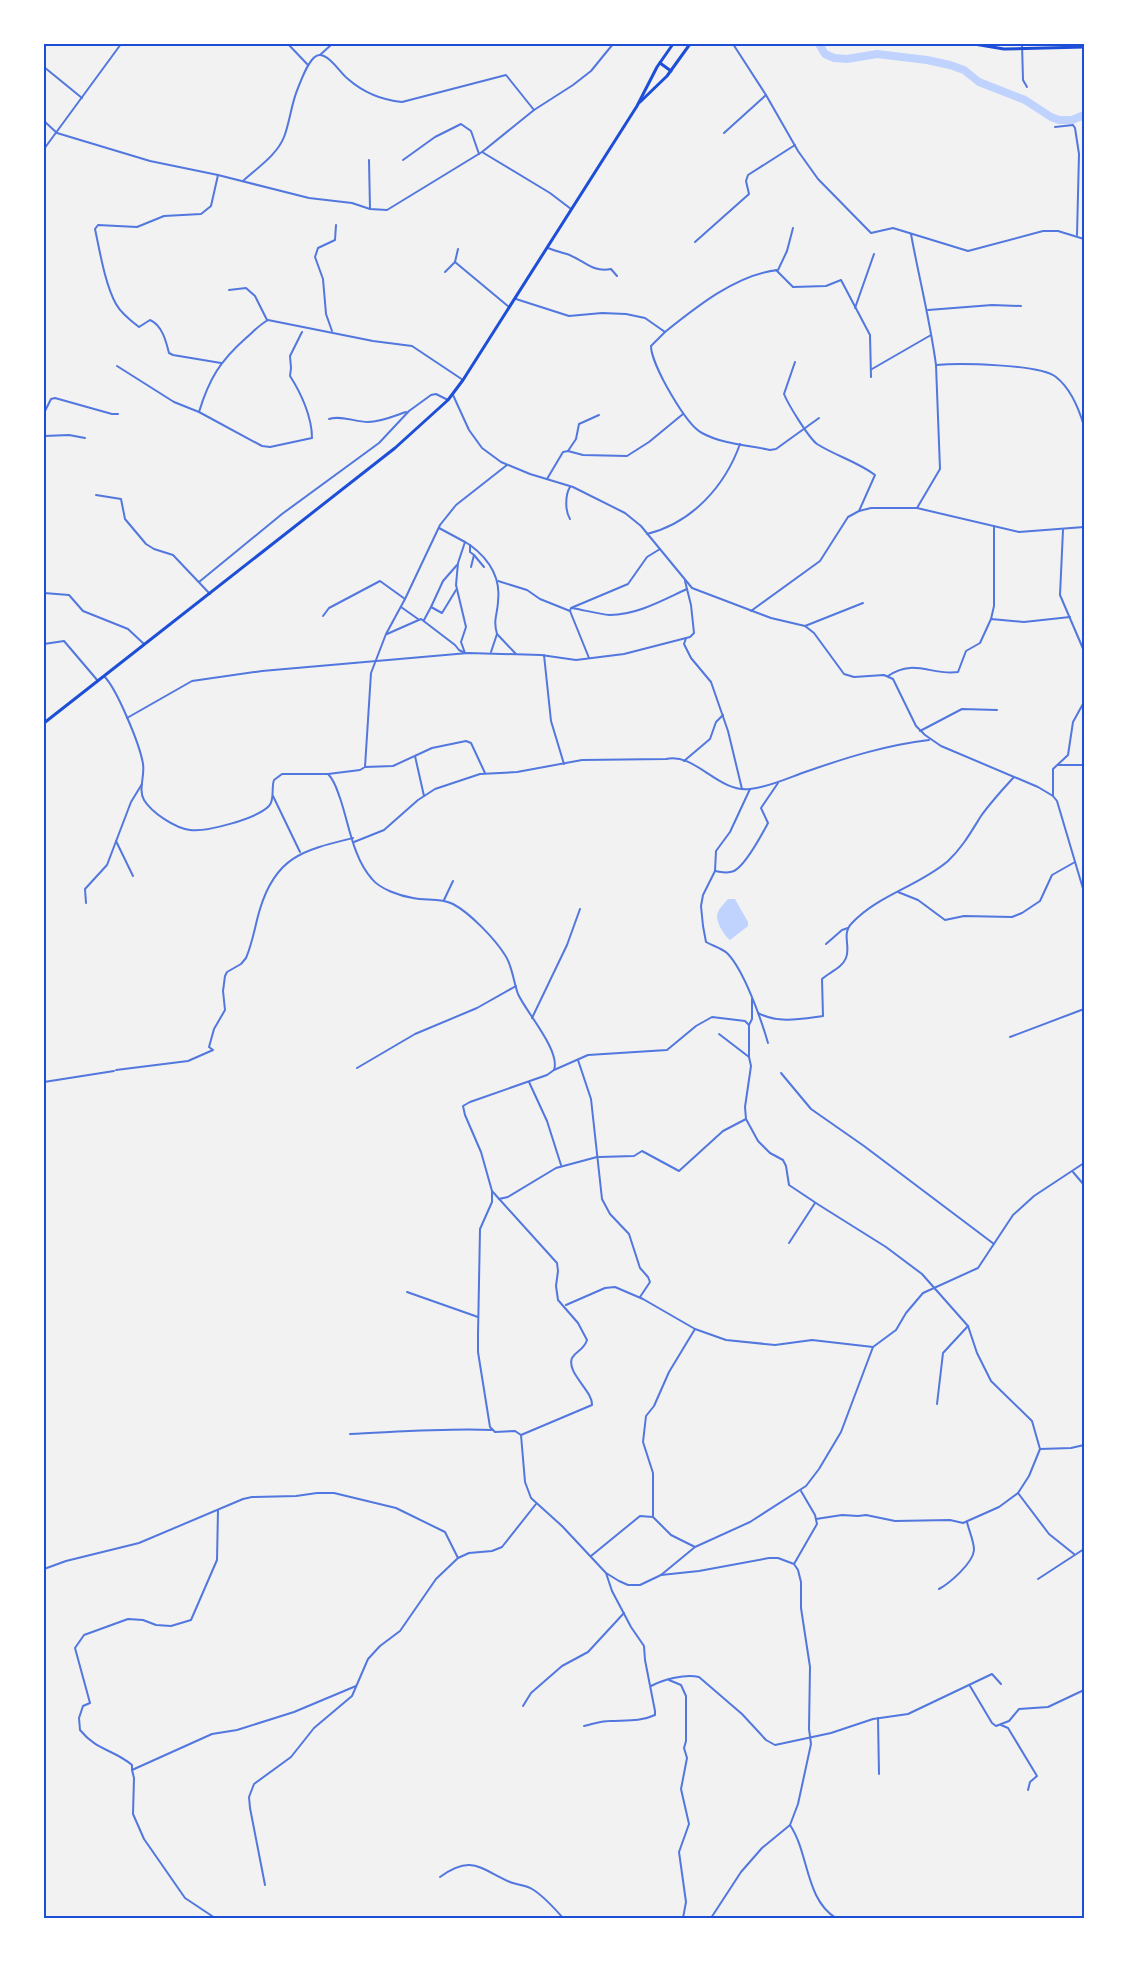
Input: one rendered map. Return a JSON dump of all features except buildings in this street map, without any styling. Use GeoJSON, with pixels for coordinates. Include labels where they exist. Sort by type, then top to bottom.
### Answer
{"type":"FeatureCollection","features":[{"type":"Feature","properties":{"kind":"main road"},"geometry":{"type":"LineString","coordinates":[[44,723],[395,448],[453,395],[572,210],[637,106],[659,63],[673,44]]}},
{"type":"Feature","properties":{"kind":"main road"},"geometry":{"type":"LineString","coordinates":[[637,106],[671,71],[690,44]]}},
{"type":"Feature","properties":{"kind":"main road"},"geometry":{"type":"LineString","coordinates":[[974,44],[1022,49],[1084,47]]}},
{"type":"Feature","properties":{"kind":"main road"},"geometry":{"type":"LineString","coordinates":[[659,63],[671,71]]}},
{"type":"Feature","properties":{"kind":"street"},"geometry":{"type":"LineString","coordinates":[[44,149],[121,44]]}},
{"type":"Feature","properties":{"kind":"street"},"geometry":{"type":"LineString","coordinates":[[288,44],[309,65]]}},
{"type":"Feature","properties":{"kind":"street"},"geometry":{"type":"LineString","coordinates":[[243,180],[281,143],[293,101],[309,65],[316,56],[332,44]]}},
{"type":"Feature","properties":{"kind":"street"},"geometry":{"type":"LineString","coordinates":[[44,121],[57,133],[150,161],[243,180],[309,198],[352,203],[379,210],[394,207],[481,153],[534,110],[591,71],[613,44]]}},
{"type":"Feature","properties":{"kind":"street"},"geometry":{"type":"LineString","coordinates":[[733,44],[818,179],[869,232],[875,233],[890,228],[968,251],[1035,232],[1058,231],[1084,239]]}},
{"type":"Feature","properties":{"kind":"street"},"geometry":{"type":"LineString","coordinates":[[1022,44],[1023,80],[1027,87]]}},
{"type":"Feature","properties":{"kind":"street"},"geometry":{"type":"LineString","coordinates":[[320,55],[361,88],[390,101],[411,100],[506,75],[534,110]]}},
{"type":"Feature","properties":{"kind":"street"},"geometry":{"type":"LineString","coordinates":[[44,67],[82,98]]}},
{"type":"Feature","properties":{"kind":"street"},"geometry":{"type":"LineString","coordinates":[[723,133],[766,95]]}},
{"type":"Feature","properties":{"kind":"street"},"geometry":{"type":"LineString","coordinates":[[403,160],[435,137],[461,124],[471,131],[481,153],[550,193],[572,210]]}},
{"type":"Feature","properties":{"kind":"street"},"geometry":{"type":"LineString","coordinates":[[1055,127],[1073,125],[1075,128],[1079,154],[1077,236]]}},
{"type":"Feature","properties":{"kind":"street"},"geometry":{"type":"LineString","coordinates":[[695,242],[749,194],[746,181],[748,175],[795,145]]}},
{"type":"Feature","properties":{"kind":"street"},"geometry":{"type":"LineString","coordinates":[[369,160],[370,209]]}},
{"type":"Feature","properties":{"kind":"street"},"geometry":{"type":"LineString","coordinates":[[218,175],[211,206],[201,214],[164,216],[137,227],[98,225],[95,230],[111,291],[120,310],[139,327],[150,320],[155,322],[171,354],[221,363]]}},
{"type":"Feature","properties":{"kind":"street"},"geometry":{"type":"LineString","coordinates":[[332,332],[327,314],[323,279],[315,252],[318,248],[335,240],[336,225]]}},
{"type":"Feature","properties":{"kind":"street"},"geometry":{"type":"LineString","coordinates":[[793,228],[787,251],[778,270],[743,280],[721,291],[691,311],[654,341],[650,348],[667,388],[699,432],[724,442],[773,450],[819,418]]}},
{"type":"Feature","properties":{"kind":"street"},"geometry":{"type":"LineString","coordinates":[[911,234],[928,310],[936,365],[940,469],[917,508]]}},
{"type":"Feature","properties":{"kind":"street"},"geometry":{"type":"LineString","coordinates":[[548,248],[568,254],[598,270],[614,270],[617,276]]}},
{"type":"Feature","properties":{"kind":"street"},"geometry":{"type":"LineString","coordinates":[[445,272],[454,262],[458,249]]}},
{"type":"Feature","properties":{"kind":"street"},"geometry":{"type":"LineString","coordinates":[[855,308],[874,254]]}},
{"type":"Feature","properties":{"kind":"street"},"geometry":{"type":"LineString","coordinates":[[454,262],[510,308]]}},
{"type":"Feature","properties":{"kind":"street"},"geometry":{"type":"LineString","coordinates":[[776,270],[793,287],[826,286],[841,280],[870,336],[872,377]]}},
{"type":"Feature","properties":{"kind":"street"},"geometry":{"type":"LineString","coordinates":[[229,290],[242,287],[248,289],[255,296],[268,320]]}},
{"type":"Feature","properties":{"kind":"street"},"geometry":{"type":"LineString","coordinates":[[516,299],[569,316],[602,313],[645,318],[665,332]]}},
{"type":"Feature","properties":{"kind":"street"},"geometry":{"type":"LineString","coordinates":[[928,310],[992,305],[1021,306]]}},
{"type":"Feature","properties":{"kind":"street"},"geometry":{"type":"LineString","coordinates":[[199,412],[210,380],[221,363],[268,320]]}},
{"type":"Feature","properties":{"kind":"street"},"geometry":{"type":"LineString","coordinates":[[268,320],[373,341],[412,346],[463,380]]}},
{"type":"Feature","properties":{"kind":"street"},"geometry":{"type":"LineString","coordinates":[[117,366],[174,402],[199,412],[266,447],[312,438],[304,404],[290,374],[290,356],[302,332]]}},
{"type":"Feature","properties":{"kind":"street"},"geometry":{"type":"LineString","coordinates":[[872,369],[932,335]]}},
{"type":"Feature","properties":{"kind":"street"},"geometry":{"type":"LineString","coordinates":[[795,362],[784,394],[805,429],[816,443],[875,475],[859,511]]}},
{"type":"Feature","properties":{"kind":"street"},"geometry":{"type":"LineString","coordinates":[[936,365],[1006,367],[1048,373],[1062,382],[1076,405],[1084,426]]}},
{"type":"Feature","properties":{"kind":"street"},"geometry":{"type":"LineString","coordinates":[[199,582],[282,514],[379,443],[409,411],[431,394],[448,400]]}},
{"type":"Feature","properties":{"kind":"street"},"geometry":{"type":"LineString","coordinates":[[453,395],[469,430],[482,448],[507,465],[570,487],[625,513],[641,526],[692,588],[751,610],[805,626],[814,633],[843,674],[854,677],[888,676],[897,670],[909,667],[958,672],[966,651],[980,643],[991,619],[994,606],[994,526]]}},
{"type":"Feature","properties":{"kind":"street"},"geometry":{"type":"LineString","coordinates":[[44,413],[51,399],[55,398],[118,414]]}},
{"type":"Feature","properties":{"kind":"street"},"geometry":{"type":"LineString","coordinates":[[329,419],[339,417],[365,422],[376,421],[409,411]]}},
{"type":"Feature","properties":{"kind":"street"},"geometry":{"type":"LineString","coordinates":[[547,479],[561,454],[568,451],[576,439],[579,424],[599,414]]}},
{"type":"Feature","properties":{"kind":"street"},"geometry":{"type":"LineString","coordinates":[[568,451],[583,455],[627,456],[684,414]]}},
{"type":"Feature","properties":{"kind":"street"},"geometry":{"type":"LineString","coordinates":[[44,436],[69,435],[85,438]]}},
{"type":"Feature","properties":{"kind":"street"},"geometry":{"type":"LineString","coordinates":[[647,534],[670,527],[687,516],[709,496],[725,477],[740,444]]}},
{"type":"Feature","properties":{"kind":"street"},"geometry":{"type":"LineString","coordinates":[[365,767],[371,673],[386,634],[439,528],[456,505],[507,465]]}},
{"type":"Feature","properties":{"kind":"street"},"geometry":{"type":"LineString","coordinates":[[570,487],[566,509],[570,519]]}},
{"type":"Feature","properties":{"kind":"street"},"geometry":{"type":"LineString","coordinates":[[96,495],[121,500],[125,519],[146,544],[173,555],[210,594]]}},
{"type":"Feature","properties":{"kind":"street"},"geometry":{"type":"LineString","coordinates":[[751,610],[820,561],[848,517],[859,511],[872,508],[917,508],[1019,532],[1084,527]]}},
{"type":"Feature","properties":{"kind":"street"},"geometry":{"type":"LineString","coordinates":[[439,528],[470,545],[485,559],[498,581],[499,593],[494,626],[497,634],[516,654]]}},
{"type":"Feature","properties":{"kind":"street"},"geometry":{"type":"LineString","coordinates":[[1063,530],[1060,592],[1084,651]]}},
{"type":"Feature","properties":{"kind":"street"},"geometry":{"type":"LineString","coordinates":[[431,607],[442,613],[456,592],[458,563],[465,542]]}},
{"type":"Feature","properties":{"kind":"street"},"geometry":{"type":"LineString","coordinates":[[470,545],[470,552],[484,567]]}},
{"type":"Feature","properties":{"kind":"street"},"geometry":{"type":"LineString","coordinates":[[570,609],[628,584],[647,557],[660,548]]}},
{"type":"Feature","properties":{"kind":"street"},"geometry":{"type":"LineString","coordinates":[[471,567],[474,555]]}},
{"type":"Feature","properties":{"kind":"street"},"geometry":{"type":"LineString","coordinates":[[386,634],[422,620],[431,607],[443,580],[458,563]]}},
{"type":"Feature","properties":{"kind":"street"},"geometry":{"type":"LineString","coordinates":[[323,616],[329,608],[380,581],[405,599]]}},
{"type":"Feature","properties":{"kind":"street"},"geometry":{"type":"LineString","coordinates":[[498,581],[527,590],[540,599],[570,609],[610,615],[655,605],[687,589]]}},
{"type":"Feature","properties":{"kind":"street"},"geometry":{"type":"LineString","coordinates":[[126,718],[192,681],[262,671],[465,653],[544,655],[576,660],[624,654],[690,637],[695,630],[685,581]]}},
{"type":"Feature","properties":{"kind":"street"},"geometry":{"type":"LineString","coordinates":[[456,585],[466,627],[461,642],[465,653]]}},
{"type":"Feature","properties":{"kind":"street"},"geometry":{"type":"LineString","coordinates":[[44,593],[73,597],[83,611],[128,629],[144,644]]}},
{"type":"Feature","properties":{"kind":"street"},"geometry":{"type":"LineString","coordinates":[[805,626],[863,603]]}},
{"type":"Feature","properties":{"kind":"street"},"geometry":{"type":"LineString","coordinates":[[401,606],[465,653]]}},
{"type":"Feature","properties":{"kind":"street"},"geometry":{"type":"LineString","coordinates":[[570,609],[589,658]]}},
{"type":"Feature","properties":{"kind":"street"},"geometry":{"type":"LineString","coordinates":[[991,619],[1024,622],[1070,617]]}},
{"type":"Feature","properties":{"kind":"street"},"geometry":{"type":"LineString","coordinates":[[490,653],[497,634]]}},
{"type":"Feature","properties":{"kind":"street"},"geometry":{"type":"LineString","coordinates":[[686,638],[684,644],[711,682],[723,715],[742,789]]}},
{"type":"Feature","properties":{"kind":"street"},"geometry":{"type":"LineString","coordinates":[[44,644],[64,641],[98,681]]}},
{"type":"Feature","properties":{"kind":"street"},"geometry":{"type":"LineString","coordinates":[[544,655],[549,710],[564,764]]}},
{"type":"Feature","properties":{"kind":"street"},"geometry":{"type":"LineString","coordinates":[[104,675],[113,685],[143,764],[144,781],[141,792],[144,800],[164,818],[188,830],[203,830],[252,816],[270,805],[274,780],[282,774],[328,774],[360,770],[365,767],[393,766],[432,748],[466,741],[471,743],[484,773]]}},
{"type":"Feature","properties":{"kind":"street"},"geometry":{"type":"LineString","coordinates":[[888,676],[897,686],[911,718],[931,740],[952,752],[1038,787],[1053,796]]}},
{"type":"Feature","properties":{"kind":"street"},"geometry":{"type":"LineString","coordinates":[[1084,702],[1073,722],[1068,755],[1053,769],[1053,796],[1060,809],[1084,892]]}},
{"type":"Feature","properties":{"kind":"street"},"geometry":{"type":"LineString","coordinates":[[921,730],[962,710],[997,710]]}},
{"type":"Feature","properties":{"kind":"street"},"geometry":{"type":"LineString","coordinates":[[684,761],[710,739],[716,722],[723,715]]}},
{"type":"Feature","properties":{"kind":"street"},"geometry":{"type":"LineString","coordinates":[[44,1082],[188,1061],[213,1050],[209,1047],[214,1029],[225,1010],[223,991],[225,976],[246,958],[267,888],[278,872],[300,852],[353,840],[384,830],[435,789],[484,773],[517,772],[582,760],[675,757],[725,785],[750,789],[899,743],[931,740]]}},
{"type":"Feature","properties":{"kind":"street"},"geometry":{"type":"LineString","coordinates":[[415,756],[424,796]]}},
{"type":"Feature","properties":{"kind":"street"},"geometry":{"type":"LineString","coordinates":[[1058,765],[1084,765]]}},
{"type":"Feature","properties":{"kind":"street"},"geometry":{"type":"LineString","coordinates":[[328,774],[336,788],[353,840],[373,881],[413,898],[444,900],[467,913],[501,949],[510,963],[518,994],[555,1060],[554,1071]]}},
{"type":"Feature","properties":{"kind":"street"},"geometry":{"type":"LineString","coordinates":[[826,944],[842,930],[848,928],[866,909],[932,873],[956,853],[999,793],[1014,777]]}},
{"type":"Feature","properties":{"kind":"street"},"geometry":{"type":"LineString","coordinates":[[86,903],[85,889],[107,866],[131,802],[144,781]]}},
{"type":"Feature","properties":{"kind":"street"},"geometry":{"type":"LineString","coordinates":[[715,871],[726,873],[736,870],[744,861],[768,823],[761,808],[779,781]]}},
{"type":"Feature","properties":{"kind":"street"},"geometry":{"type":"LineString","coordinates":[[750,789],[730,831],[716,851],[715,871],[703,895],[701,906],[706,942],[721,949],[731,958],[752,999],[768,1043]]}},
{"type":"Feature","properties":{"kind":"street"},"geometry":{"type":"LineString","coordinates":[[272,795],[300,852]]}},
{"type":"Feature","properties":{"kind":"street"},"geometry":{"type":"LineString","coordinates":[[116,841],[133,876]]}},
{"type":"Feature","properties":{"kind":"street"},"geometry":{"type":"LineString","coordinates":[[898,892],[918,900],[945,920],[964,916],[1012,917],[1030,909],[1040,901],[1052,875],[1076,862]]}},
{"type":"Feature","properties":{"kind":"street"},"geometry":{"type":"LineString","coordinates":[[444,900],[453,881]]}},
{"type":"Feature","properties":{"kind":"street"},"geometry":{"type":"LineString","coordinates":[[532,1018],[567,945],[580,909]]}},
{"type":"Feature","properties":{"kind":"street"},"geometry":{"type":"LineString","coordinates":[[758,1013],[784,1020],[823,1016],[822,979],[842,964],[847,956],[848,928]]}},
{"type":"Feature","properties":{"kind":"street"},"geometry":{"type":"LineString","coordinates":[[357,1068],[415,1034],[477,1008],[516,986]]}},
{"type":"Feature","properties":{"kind":"street"},"geometry":{"type":"LineString","coordinates":[[752,999],[752,1019],[749,1025],[751,1066],[745,1107],[746,1119],[758,1141],[770,1153],[783,1160],[789,1185],[886,1247],[922,1274],[968,1326],[977,1353],[992,1381],[1032,1421],[1040,1449],[1029,1476],[1018,1493],[1008,1503],[967,1522],[895,1521],[866,1515],[842,1515],[816,1519]]}},
{"type":"Feature","properties":{"kind":"street"},"geometry":{"type":"LineString","coordinates":[[1010,1037],[1084,1009]]}},
{"type":"Feature","properties":{"kind":"street"},"geometry":{"type":"LineString","coordinates":[[492,1430],[478,1352],[478,1317],[480,1229],[492,1202],[492,1191],[481,1152],[463,1106],[529,1082],[588,1055],[668,1050],[696,1026],[712,1017],[746,1021],[749,1025]]}},
{"type":"Feature","properties":{"kind":"street"},"geometry":{"type":"LineString","coordinates":[[719,1034],[749,1056]]}},
{"type":"Feature","properties":{"kind":"street"},"geometry":{"type":"LineString","coordinates":[[578,1060],[591,1099],[598,1157],[598,1180],[602,1198],[610,1214],[629,1234],[640,1268],[650,1282],[640,1297]]}},
{"type":"Feature","properties":{"kind":"street"},"geometry":{"type":"LineString","coordinates":[[781,1072],[811,1109],[994,1244]]}},
{"type":"Feature","properties":{"kind":"street"},"geometry":{"type":"LineString","coordinates":[[529,1082],[547,1121],[561,1166]]}},
{"type":"Feature","properties":{"kind":"street"},"geometry":{"type":"LineString","coordinates":[[499,1199],[508,1197],[561,1166],[598,1157],[634,1156],[642,1151],[679,1171],[723,1131],[746,1119]]}},
{"type":"Feature","properties":{"kind":"street"},"geometry":{"type":"LineString","coordinates":[[521,1435],[525,1482],[536,1504],[562,1526],[606,1573],[628,1585],[640,1585],[661,1575],[695,1547],[750,1522],[801,1491],[812,1481],[841,1432],[873,1347],[896,1330],[906,1313],[923,1293],[978,1268],[1009,1220],[1020,1209],[1046,1188],[1084,1163]]}},
{"type":"Feature","properties":{"kind":"street"},"geometry":{"type":"LineString","coordinates":[[1073,1172],[1084,1185]]}},
{"type":"Feature","properties":{"kind":"street"},"geometry":{"type":"LineString","coordinates":[[492,1191],[557,1263],[559,1267],[556,1286],[558,1300],[578,1323],[586,1338],[585,1347],[573,1357],[571,1364],[593,1403],[537,1430],[521,1435]]}},
{"type":"Feature","properties":{"kind":"street"},"geometry":{"type":"LineString","coordinates":[[789,1243],[815,1203]]}},
{"type":"Feature","properties":{"kind":"street"},"geometry":{"type":"LineString","coordinates":[[564,1305],[610,1287],[618,1288],[630,1295],[640,1297],[695,1329],[735,1342],[775,1345],[812,1340],[873,1347]]}},
{"type":"Feature","properties":{"kind":"street"},"geometry":{"type":"LineString","coordinates":[[407,1292],[478,1317]]}},
{"type":"Feature","properties":{"kind":"street"},"geometry":{"type":"LineString","coordinates":[[937,1404],[943,1353],[968,1326]]}},
{"type":"Feature","properties":{"kind":"street"},"geometry":{"type":"LineString","coordinates":[[653,1517],[653,1473],[643,1442],[646,1416],[654,1406],[669,1372],[695,1329]]}},
{"type":"Feature","properties":{"kind":"street"},"geometry":{"type":"LineString","coordinates":[[350,1434],[458,1429],[515,1431],[521,1435]]}},
{"type":"Feature","properties":{"kind":"street"},"geometry":{"type":"LineString","coordinates":[[1040,1449],[1071,1448],[1084,1445]]}},
{"type":"Feature","properties":{"kind":"street"},"geometry":{"type":"LineString","coordinates":[[794,1564],[817,1524],[801,1491]]}},
{"type":"Feature","properties":{"kind":"street"},"geometry":{"type":"LineString","coordinates":[[44,1569],[66,1561],[139,1543],[252,1497],[317,1493],[334,1493],[396,1508],[442,1530],[450,1539],[458,1558]]}},
{"type":"Feature","properties":{"kind":"street"},"geometry":{"type":"LineString","coordinates":[[1018,1493],[1049,1534],[1074,1554]]}},
{"type":"Feature","properties":{"kind":"street"},"geometry":{"type":"LineString","coordinates":[[265,1885],[250,1808],[251,1790],[254,1784],[299,1750],[314,1728],[352,1696],[368,1659],[380,1646],[400,1631],[431,1586],[458,1558],[469,1553],[492,1551],[502,1547],[536,1504]]}},
{"type":"Feature","properties":{"kind":"street"},"geometry":{"type":"LineString","coordinates":[[215,1918],[184,1898],[144,1839],[133,1814],[132,1766],[117,1755],[98,1748],[80,1730],[80,1713],[83,1706],[90,1703],[75,1648],[84,1635],[128,1619],[171,1626],[190,1620],[217,1560],[218,1509]]}},
{"type":"Feature","properties":{"kind":"street"},"geometry":{"type":"LineString","coordinates":[[591,1556],[640,1516],[653,1517],[671,1535],[695,1547]]}},
{"type":"Feature","properties":{"kind":"street"},"geometry":{"type":"LineString","coordinates":[[939,1589],[951,1582],[973,1556],[974,1548],[967,1522]]}},
{"type":"Feature","properties":{"kind":"street"},"geometry":{"type":"LineString","coordinates":[[1038,1579],[1084,1549]]}},
{"type":"Feature","properties":{"kind":"street"},"geometry":{"type":"LineString","coordinates":[[661,1575],[778,1558],[794,1564],[801,1582],[801,1608],[810,1667],[810,1736],[798,1804],[790,1825],[762,1848],[741,1872],[711,1918]]}},
{"type":"Feature","properties":{"kind":"street"},"geometry":{"type":"LineString","coordinates":[[585,1726],[602,1722],[634,1721],[653,1716],[655,1711],[644,1646],[612,1591],[606,1573]]}},
{"type":"Feature","properties":{"kind":"street"},"geometry":{"type":"LineString","coordinates":[[523,1706],[531,1693],[551,1674],[588,1652],[624,1613]]}},
{"type":"Feature","properties":{"kind":"street"},"geometry":{"type":"LineString","coordinates":[[651,1686],[692,1675],[699,1677],[742,1714],[772,1744],[856,1726],[878,1718],[908,1714],[992,1674],[1001,1684]]}},
{"type":"Feature","properties":{"kind":"street"},"geometry":{"type":"LineString","coordinates":[[668,1680],[681,1685],[686,1696],[684,1748],[687,1758],[681,1789],[689,1824],[679,1858],[686,1902],[683,1918]]}},
{"type":"Feature","properties":{"kind":"street"},"geometry":{"type":"LineString","coordinates":[[132,1770],[212,1734],[237,1730],[294,1712],[357,1685]]}},
{"type":"Feature","properties":{"kind":"street"},"geometry":{"type":"LineString","coordinates":[[970,1686],[993,1723],[996,1726],[1001,1725],[1008,1728],[1037,1776],[1030,1782],[1028,1790]]}},
{"type":"Feature","properties":{"kind":"street"},"geometry":{"type":"LineString","coordinates":[[1001,1725],[1011,1719],[1019,1709],[1048,1707],[1084,1690]]}},
{"type":"Feature","properties":{"kind":"street"},"geometry":{"type":"LineString","coordinates":[[878,1718],[879,1774]]}},
{"type":"Feature","properties":{"kind":"street"},"geometry":{"type":"LineString","coordinates":[[790,1825],[798,1836],[817,1898],[827,1913],[836,1918]]}},
{"type":"Feature","properties":{"kind":"street"},"geometry":{"type":"LineString","coordinates":[[440,1877],[454,1867],[470,1865],[483,1867],[510,1882],[532,1888],[563,1918]]}},
{"type":"Feature","properties":{"kind":"water"},"geometry":{"type":"Polygon","coordinates":[[[728,899],[735,899],[748,922],[748,926],[730,940],[717,919],[720,908],[728,899]]]}},
{"type":"Feature","properties":{"kind":"waterway"},"geometry":{"type":"LineString","coordinates":[[819,44],[825,54],[834,58],[847,59],[877,54],[950,65],[964,70],[979,82],[1025,100],[1059,120],[1072,120],[1084,115]]}}]}
